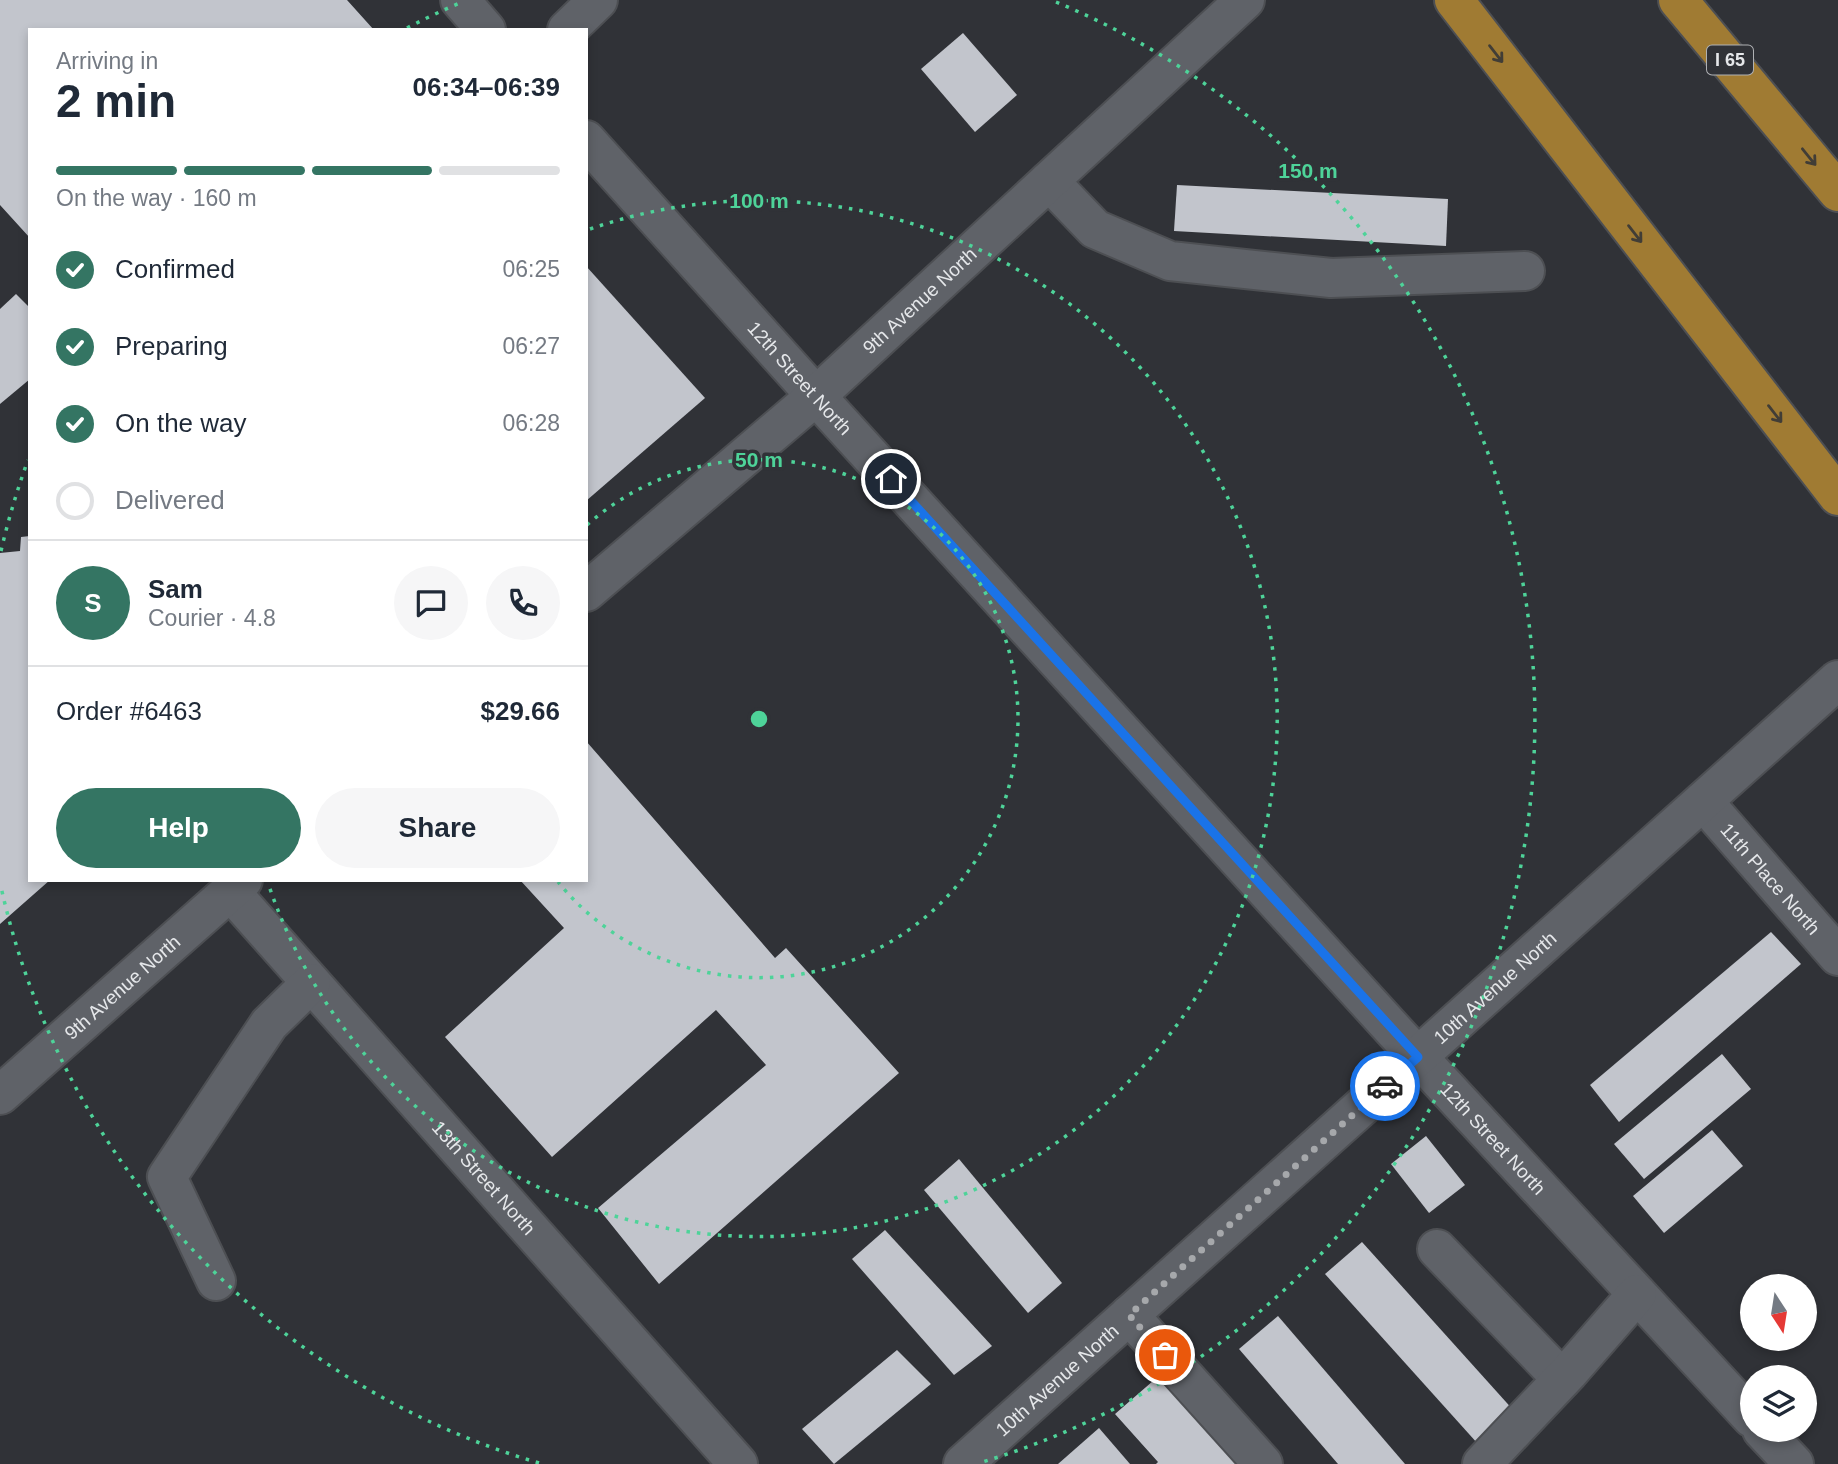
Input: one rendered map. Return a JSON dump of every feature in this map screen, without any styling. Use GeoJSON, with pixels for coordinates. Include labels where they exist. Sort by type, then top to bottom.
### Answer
{"type":"FeatureCollection","features":[{"type":"Feature","properties":{"kind":"highway"},"geometry":{"type":"LineString","coordinates":[[1454,0],[1838,496]]}},
{"type":"Feature","properties":{"kind":"highway","name":"I 65"},"geometry":{"type":"LineString","coordinates":[[1678,0],[1838,192]]}},
{"type":"Feature","properties":{"kind":"street"},"geometry":{"type":"LineString","coordinates":[[460,0],[484,28]]}},
{"type":"Feature","properties":{"kind":"street"},"geometry":{"type":"LineString","coordinates":[[569,28],[598,0]]}},
{"type":"Feature","properties":{"kind":"street","name":"9th Avenue North"},"geometry":{"type":"LineString","coordinates":[[588,590],[816,396],[1245,0]]}},
{"type":"Feature","properties":{"kind":"street","name":"12th Street North"},"geometry":{"type":"LineString","coordinates":[[588,142],[1418,1057],[1740,1405]]}},
{"type":"Feature","properties":{"kind":"street"},"geometry":{"type":"LineString","coordinates":[[1049,181],[1095,229],[1170,261],[1331,278],[1525,271]]}},
{"type":"Feature","properties":{"kind":"street","name":"10th Avenue North"},"geometry":{"type":"LineString","coordinates":[[963,1464],[1838,680]]}},
{"type":"Feature","properties":{"kind":"street","name":"11th Place North"},"geometry":{"type":"LineString","coordinates":[[1703,801],[1838,956]]}},
{"type":"Feature","properties":{"kind":"street","name":"9th Avenue North"},"geometry":{"type":"LineString","coordinates":[[0,1095],[236,886]]}},
{"type":"Feature","properties":{"kind":"street","name":"13th Street North"},"geometry":{"type":"LineString","coordinates":[[236,886],[311,983],[738,1464]]}},
{"type":"Feature","properties":{"kind":"street"},"geometry":{"type":"LineString","coordinates":[[216,1282],[167,1177],[269,1024],[311,983]]}},
{"type":"Feature","properties":{"kind":"street"},"geometry":{"type":"LineString","coordinates":[[1437,1249],[1562,1379]]}},
{"type":"Feature","properties":{"kind":"street"},"geometry":{"type":"LineString","coordinates":[[1482,1464],[1637,1294]]}},
{"type":"Feature","properties":{"kind":"street"},"geometry":{"type":"LineString","coordinates":[[1129,1315],[1263,1464]]}},
{"type":"Feature","properties":{"kind":"street"},"geometry":{"type":"LineString","coordinates":[[1773,1442],[1794,1464]]}},
{"type":"Feature","properties":{"kind":"building"},"geometry":{"type":"Polygon","coordinates":[[[0,0],[347,0],[372,28],[28,28],[28,236],[0,205],[0,0]]]}},
{"type":"Feature","properties":{"kind":"building"},"geometry":{"type":"Polygon","coordinates":[[[963,33],[1017,95],[975,132],[921,69],[963,33]]]}},
{"type":"Feature","properties":{"kind":"building"},"geometry":{"type":"Polygon","coordinates":[[[1177,185],[1448,199],[1446,246],[1174,231],[1177,185]]]}},
{"type":"Feature","properties":{"kind":"building"},"geometry":{"type":"Polygon","coordinates":[[[588,268],[705,398],[588,499],[588,268]]]}},
{"type":"Feature","properties":{"kind":"building"},"geometry":{"type":"Polygon","coordinates":[[[16,294],[28,306],[28,381],[0,404],[0,309],[16,294]]]}},
{"type":"Feature","properties":{"kind":"building"},"geometry":{"type":"Polygon","coordinates":[[[28,536],[28,882],[48,882],[0,924],[0,553],[20,551],[21,537],[28,536]]]}},
{"type":"Feature","properties":{"kind":"building"},"geometry":{"type":"Polygon","coordinates":[[[588,743],[775,958],[786,948],[899,1073],[659,1284],[598,1208],[766,1065],[716,1010],[552,1157],[445,1037],[564,928],[522,882],[588,882],[588,743]]]}},
{"type":"Feature","properties":{"kind":"building"},"geometry":{"type":"Polygon","coordinates":[[[1771,932],[1801,964],[1619,1122],[1590,1085],[1771,932]]]}},
{"type":"Feature","properties":{"kind":"building"},"geometry":{"type":"Polygon","coordinates":[[[1722,1054],[1751,1089],[1644,1179],[1614,1144],[1722,1054]]]}},
{"type":"Feature","properties":{"kind":"building"},"geometry":{"type":"Polygon","coordinates":[[[1712,1130],[1743,1166],[1664,1233],[1633,1196],[1712,1130]]]}},
{"type":"Feature","properties":{"kind":"building"},"geometry":{"type":"Polygon","coordinates":[[[1426,1136],[1465,1185],[1429,1213],[1391,1164],[1426,1136]]]}},
{"type":"Feature","properties":{"kind":"building"},"geometry":{"type":"Polygon","coordinates":[[[959,1159],[1062,1283],[1028,1313],[924,1190],[959,1159]]]}},
{"type":"Feature","properties":{"kind":"building"},"geometry":{"type":"Polygon","coordinates":[[[885,1230],[992,1346],[954,1375],[852,1259],[885,1230]]]}},
{"type":"Feature","properties":{"kind":"building"},"geometry":{"type":"Polygon","coordinates":[[[1362,1242],[1515,1412],[1478,1444],[1325,1274],[1362,1242]]]}},
{"type":"Feature","properties":{"kind":"building"},"geometry":{"type":"Polygon","coordinates":[[[1278,1316],[1405,1464],[1338,1464],[1239,1349],[1278,1316]]]}},
{"type":"Feature","properties":{"kind":"building"},"geometry":{"type":"Polygon","coordinates":[[[897,1350],[931,1384],[834,1464],[802,1429],[897,1350]]]}},
{"type":"Feature","properties":{"kind":"building"},"geometry":{"type":"Polygon","coordinates":[[[1161,1374],[1240,1459],[1235,1464],[1156,1464],[1158,1462],[1115,1414],[1161,1374]]]}},
{"type":"Feature","properties":{"kind":"building"},"geometry":{"type":"Polygon","coordinates":[[[1099,1428],[1130,1464],[1058,1464],[1099,1428]]]}},
{"type":"Feature","properties":{"kind":"way so far"},"geometry":{"type":"LineString","coordinates":[[1165,1355],[1129,1315],[1385,1086]]}},
{"type":"Feature","properties":{"kind":"route"},"geometry":{"type":"LineString","coordinates":[[891,479],[1418,1057],[1385,1086]]}}]}
